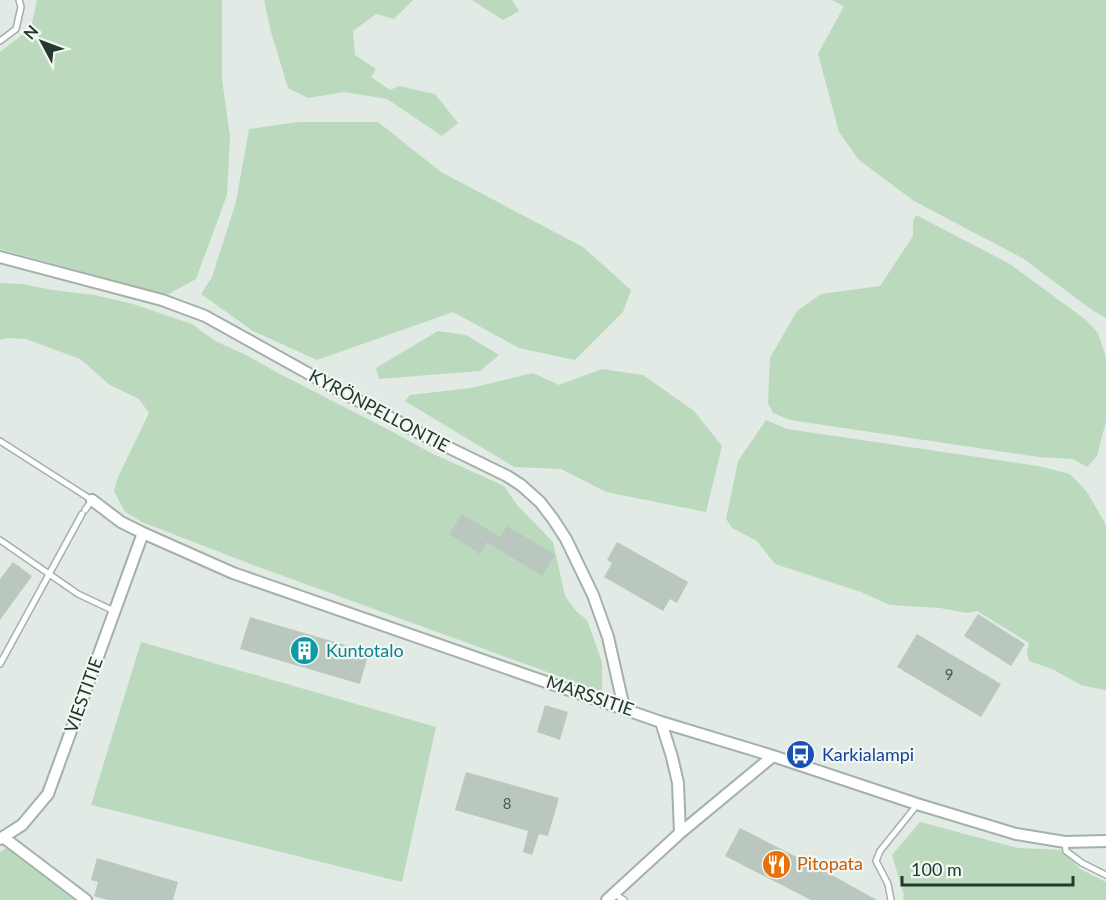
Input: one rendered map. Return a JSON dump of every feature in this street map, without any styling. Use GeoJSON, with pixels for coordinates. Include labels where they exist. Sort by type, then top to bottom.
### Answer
{"type":"FeatureCollection","features":[{"type":"Feature","properties":{"kind":"street","name":"KYRÖNPELLONTIE"},"geometry":{"type":"LineString","coordinates":[[0,257],[162,300],[205,316],[340,392],[521,485],[540,502],[553,519],[566,539],[593,595],[608,637],[624,708]]}},
{"type":"Feature","properties":{"kind":"street","name":"MARSSITIE"},"geometry":{"type":"LineString","coordinates":[[92,500],[121,522],[142,533],[233,573],[661,722],[1016,834],[1065,842],[1106,841]]}},
{"type":"Feature","properties":{"kind":"street","name":"VIESTITIE"},"geometry":{"type":"LineString","coordinates":[[1,838],[22,825],[48,794],[142,533]]}},
{"type":"Feature","properties":{"kind":"street"},"geometry":{"type":"LineString","coordinates":[[661,722],[678,783],[681,833]]}},
{"type":"Feature","properties":{"kind":"street"},"geometry":{"type":"LineString","coordinates":[[610,897],[681,833],[773,756]]}},
{"type":"Feature","properties":{"kind":"street"},"geometry":{"type":"LineString","coordinates":[[1,838],[86,900]]}},
{"type":"Feature","properties":{"kind":"lane"},"geometry":{"type":"LineString","coordinates":[[0,41],[16,29],[21,7],[19,0]]}},
{"type":"Feature","properties":{"kind":"lane"},"geometry":{"type":"LineString","coordinates":[[0,441],[92,500],[65,543],[50,575],[0,664]]}},
{"type":"Feature","properties":{"kind":"lane"},"geometry":{"type":"LineString","coordinates":[[1,544],[78,594],[114,611]]}},
{"type":"Feature","properties":{"kind":"lane"},"geometry":{"type":"LineString","coordinates":[[891,900],[888,884],[876,861],[880,851],[917,804]]}},
{"type":"Feature","properties":{"kind":"lane"},"geometry":{"type":"LineString","coordinates":[[1065,842],[1066,851],[1082,863],[1106,875]]}},
{"type":"Feature","properties":{"kind":"lane"},"geometry":{"type":"LineString","coordinates":[[610,897],[624,900]]}},
{"type":"Feature","properties":{"kind":"green space"},"geometry":{"type":"Polygon","coordinates":[[[37,0],[222,0],[222,79],[230,137],[227,195],[196,279],[167,295],[0,249],[0,52],[31,28],[37,0]]]}},
{"type":"Feature","properties":{"kind":"green space"},"geometry":{"type":"Polygon","coordinates":[[[264,0],[413,0],[394,19],[376,14],[353,31],[355,55],[376,69],[371,77],[390,90],[399,86],[435,94],[458,123],[442,136],[387,99],[344,92],[308,98],[288,88],[264,0]]]}},
{"type":"Feature","properties":{"kind":"green space"},"geometry":{"type":"Polygon","coordinates":[[[472,0],[512,0],[519,11],[503,20],[472,0]]]}},
{"type":"Feature","properties":{"kind":"green space"},"geometry":{"type":"Polygon","coordinates":[[[832,0],[1106,0],[1106,318],[1024,259],[914,201],[859,160],[839,132],[818,54],[844,6],[832,0]]]}},
{"type":"Feature","properties":{"kind":"green space"},"geometry":{"type":"Polygon","coordinates":[[[298,122],[378,122],[441,172],[583,247],[631,290],[623,312],[575,360],[519,348],[453,312],[317,360],[253,331],[201,294],[212,277],[236,202],[249,129],[298,122]]]}},
{"type":"Feature","properties":{"kind":"green space"},"geometry":{"type":"Polygon","coordinates":[[[916,215],[1010,264],[1086,320],[1098,333],[1106,357],[1106,421],[1097,456],[1087,467],[1073,459],[1039,457],[790,420],[773,413],[768,403],[770,358],[797,311],[821,294],[880,286],[913,236],[913,222],[916,215]]]}},
{"type":"Feature","properties":{"kind":"green space"},"geometry":{"type":"Polygon","coordinates":[[[0,283],[94,295],[133,304],[192,324],[215,341],[246,355],[429,452],[504,486],[517,505],[553,542],[565,596],[576,611],[587,620],[602,662],[602,692],[253,565],[142,522],[125,512],[114,491],[118,477],[149,413],[139,399],[110,385],[80,359],[26,339],[0,340],[0,283]]]}},
{"type":"Feature","properties":{"kind":"green space"},"geometry":{"type":"Polygon","coordinates":[[[438,331],[466,335],[499,355],[480,371],[379,379],[376,368],[438,331]]]}},
{"type":"Feature","properties":{"kind":"green space"},"geometry":{"type":"Polygon","coordinates":[[[602,369],[643,375],[694,411],[722,446],[706,512],[606,492],[561,469],[514,467],[405,401],[410,395],[471,388],[533,373],[559,385],[602,369]]]}},
{"type":"Feature","properties":{"kind":"green space"},"geometry":{"type":"Polygon","coordinates":[[[766,420],[787,429],[1038,466],[1070,474],[1087,492],[1106,525],[1106,689],[1081,685],[1052,669],[1029,661],[1027,652],[1029,643],[977,611],[967,613],[940,608],[890,605],[861,592],[775,564],[757,541],[732,528],[726,519],[738,461],[766,420]]]}},
{"type":"Feature","properties":{"kind":"green space"},"geometry":{"type":"Polygon","coordinates":[[[141,642],[436,727],[402,882],[91,805],[141,642]]]}},
{"type":"Feature","properties":{"kind":"green space"},"geometry":{"type":"Polygon","coordinates":[[[920,822],[1018,848],[1062,850],[1080,869],[1106,882],[1106,900],[903,900],[904,895],[892,855],[920,822]]]}},
{"type":"Feature","properties":{"kind":"green space"},"geometry":{"type":"Polygon","coordinates":[[[6,848],[74,900],[0,900],[0,852],[6,848]]]}},
{"type":"Feature","properties":{"kind":"building"},"geometry":{"type":"Polygon","coordinates":[[[462,514],[500,537],[507,526],[555,555],[542,576],[487,542],[480,554],[449,534],[462,514]]]}},
{"type":"Feature","properties":{"kind":"building"},"geometry":{"type":"Polygon","coordinates":[[[617,542],[688,582],[677,603],[670,599],[663,611],[604,577],[612,563],[607,560],[617,542]]]}},
{"type":"Feature","properties":{"kind":"building"},"geometry":{"type":"Polygon","coordinates":[[[13,562],[32,576],[0,620],[0,579],[13,562]]]}},
{"type":"Feature","properties":{"kind":"building"},"geometry":{"type":"Polygon","coordinates":[[[978,614],[1025,644],[1011,666],[964,636],[978,614]]]}},
{"type":"Feature","properties":{"kind":"building","name":"Kuntotalo"},"geometry":{"type":"Polygon","coordinates":[[[250,617],[369,652],[360,684],[240,649],[250,617]]]}},
{"type":"Feature","properties":{"kind":"building"},"geometry":{"type":"Polygon","coordinates":[[[917,634],[1001,684],[981,717],[897,667],[917,634]]]}},
{"type":"Feature","properties":{"kind":"building"},"geometry":{"type":"Polygon","coordinates":[[[545,705],[568,712],[560,740],[537,732],[545,705]]]}},
{"type":"Feature","properties":{"kind":"building"},"geometry":{"type":"Polygon","coordinates":[[[466,772],[559,798],[548,836],[539,834],[532,855],[523,852],[528,831],[455,810],[466,772]]]}},
{"type":"Feature","properties":{"kind":"building","name":"Pitopata"},"geometry":{"type":"Polygon","coordinates":[[[740,828],[877,900],[811,900],[725,856],[740,828]]]}},
{"type":"Feature","properties":{"kind":"building"},"geometry":{"type":"Polygon","coordinates":[[[97,858],[178,882],[173,900],[108,900],[94,896],[98,882],[91,880],[97,858]]]}},
{"type":"Feature","properties":{"kind":"place","name":"Kuntotalo"},"geometry":{"type":"Point","coordinates":[305,651]}},
{"type":"Feature","properties":{"kind":"place","name":"Karkialampi"},"geometry":{"type":"Point","coordinates":[801,755]}},
{"type":"Feature","properties":{"kind":"place","name":"Pitopata"},"geometry":{"type":"Point","coordinates":[776,864]}}]}
